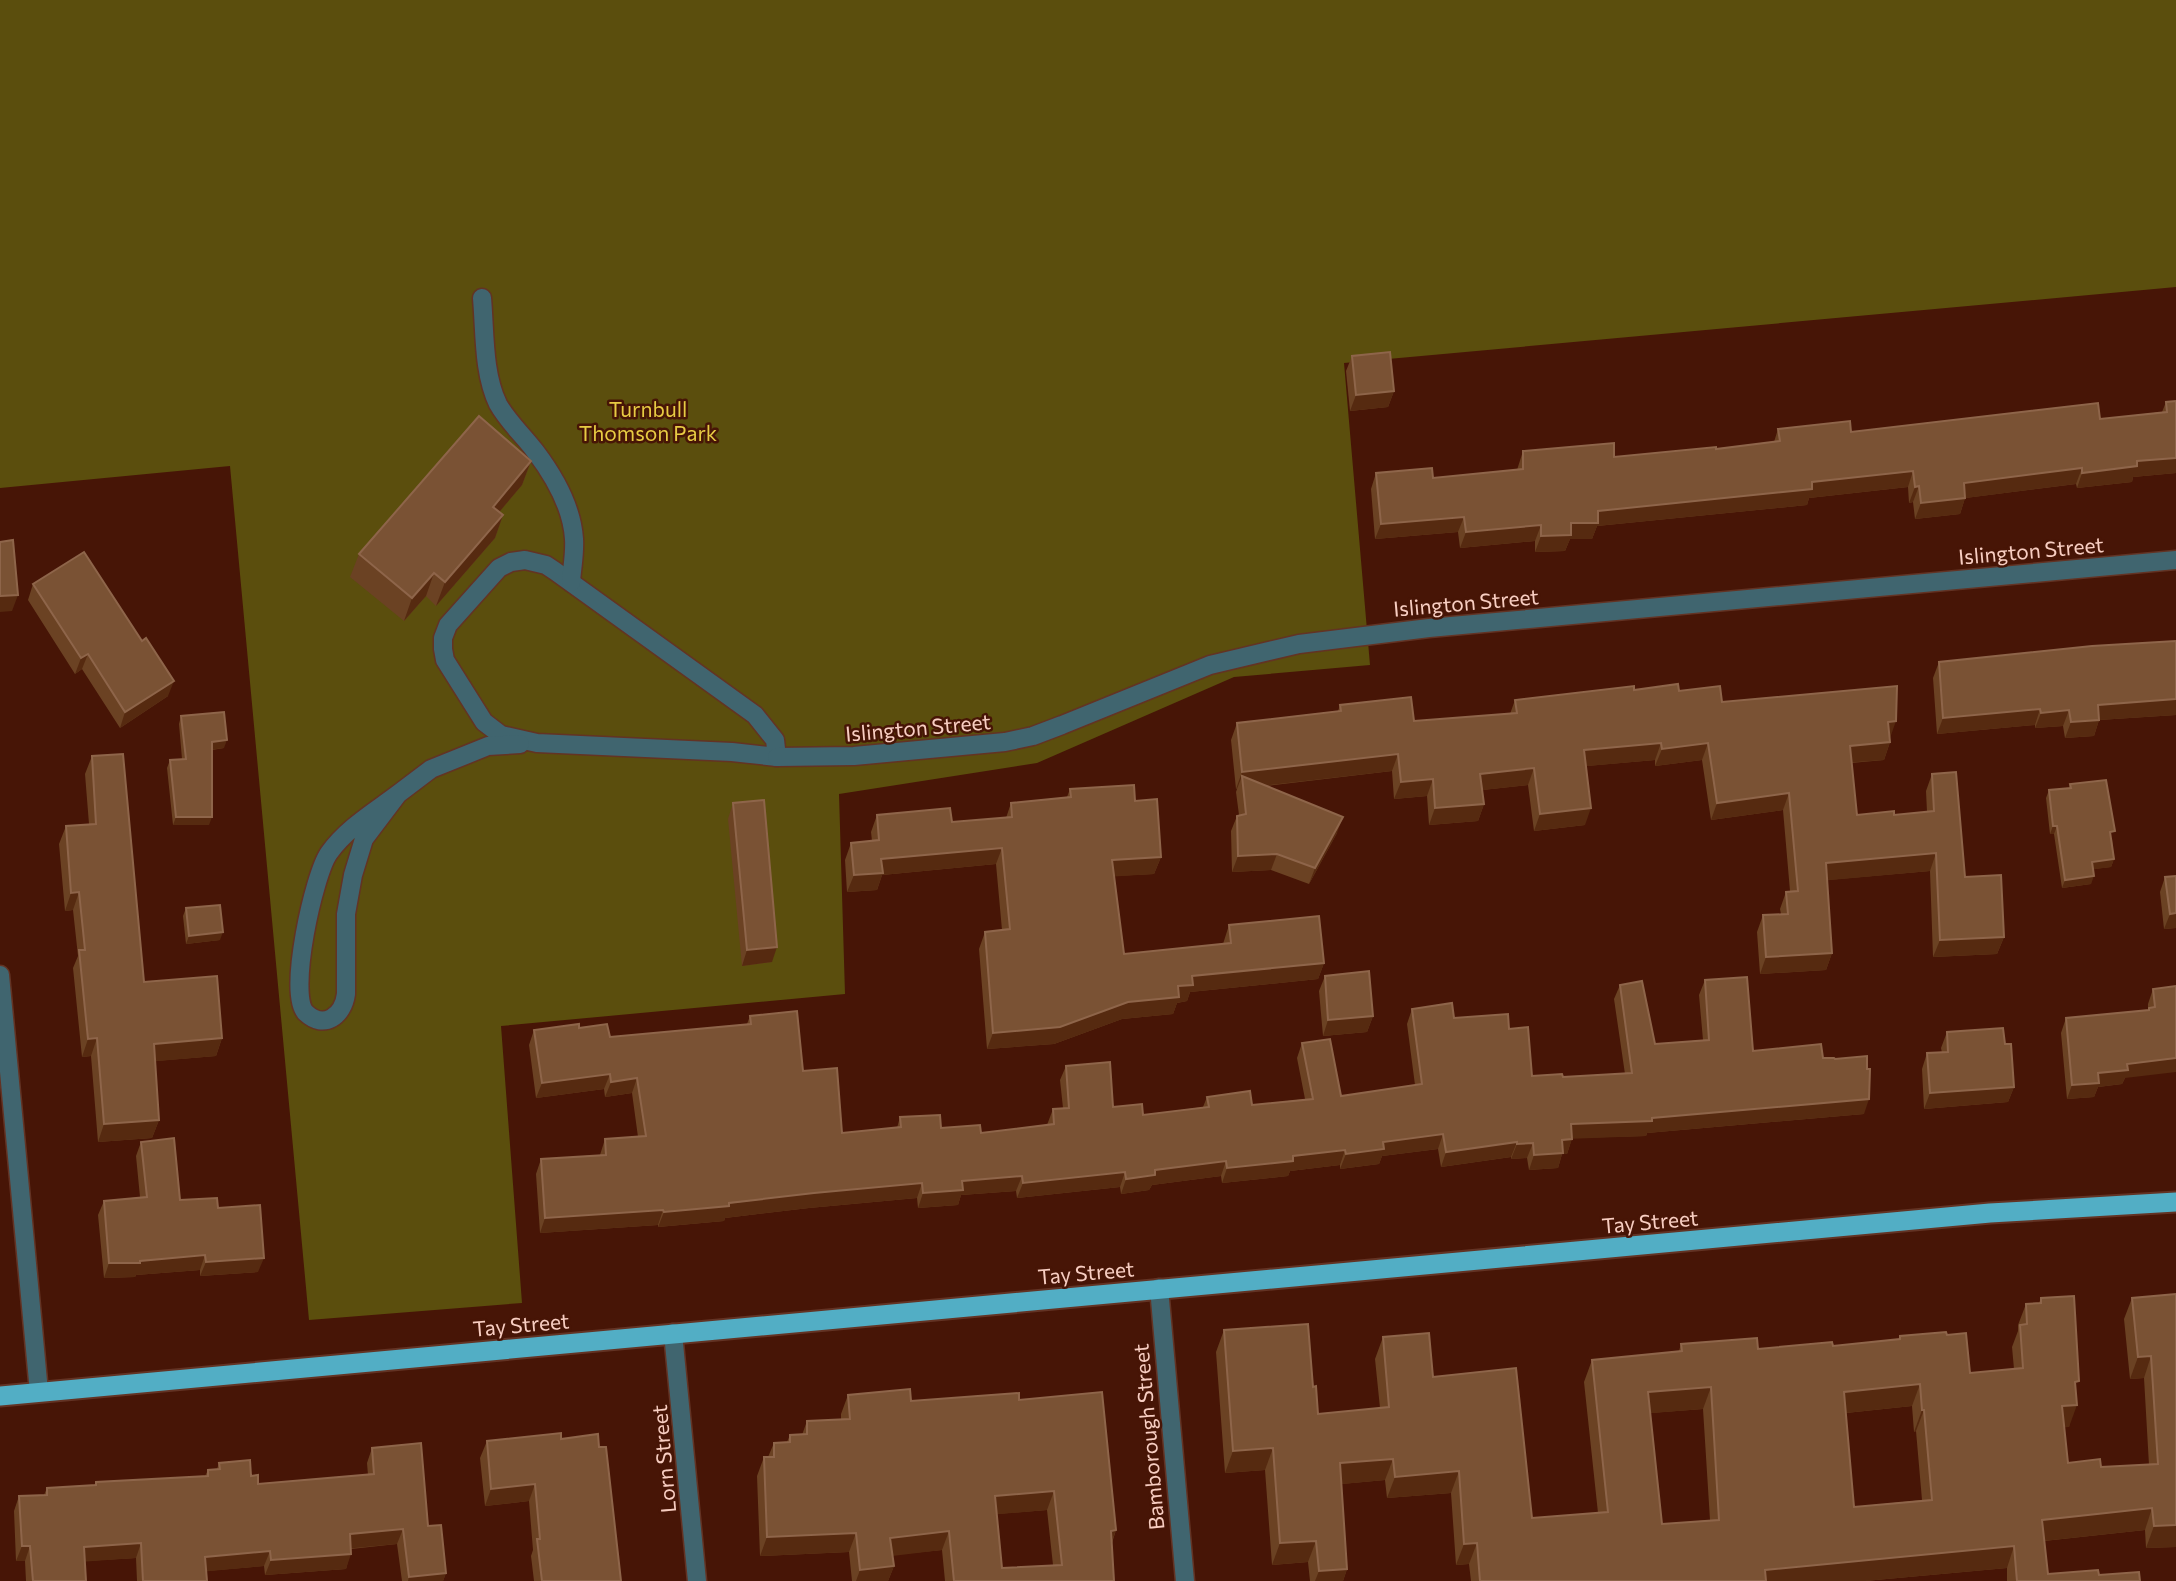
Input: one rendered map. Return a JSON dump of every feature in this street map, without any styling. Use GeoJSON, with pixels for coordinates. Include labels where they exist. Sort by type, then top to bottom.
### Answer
{"type":"FeatureCollection","features":[{"type":"Feature","properties":{"kind":"highway","name":"Tay Street"},"geometry":{"type":"LineString","coordinates":[[0,1396],[1990,1213],[2176,1202]]}},
{"type":"Feature","properties":{"kind":"street"},"geometry":{"type":"LineString","coordinates":[[482,298],[489,372],[497,402],[549,472],[568,511],[574,538],[571,582]]}},
{"type":"Feature","properties":{"kind":"street","name":"Islington Street"},"geometry":{"type":"LineString","coordinates":[[777,757],[775,740],[755,715],[546,565],[525,560],[511,562],[499,568],[456,614],[443,638],[445,660],[484,722],[501,735],[537,743],[732,752],[777,757],[854,756],[1005,742],[1032,736],[1210,665],[1299,644],[1429,628],[2176,560]]}},
{"type":"Feature","properties":{"kind":"street"},"geometry":{"type":"LineString","coordinates":[[398,794],[364,839],[353,875],[346,914],[345,1006],[329,1020],[313,1019],[303,1010],[299,999],[302,956],[305,928],[327,855],[351,829],[431,769],[488,746],[537,743]]}},
{"type":"Feature","properties":{"kind":"street"},"geometry":{"type":"LineString","coordinates":[[0,975],[39,1392]]}},
{"type":"Feature","properties":{"kind":"street","name":"Bamborough Street"},"geometry":{"type":"LineString","coordinates":[[1159,1288],[1185,1581]]}},
{"type":"Feature","properties":{"kind":"street","name":"Lorn Street"},"geometry":{"type":"LineString","coordinates":[[673,1333],[697,1581]]}},
{"type":"Feature","properties":{"kind":"green space","name":"Turnbull Thomson Park"},"geometry":{"type":"Polygon","coordinates":[[[0,0],[2176,0],[2176,287],[1344,363],[1370,665],[1234,677],[1037,763],[839,794],[845,994],[501,1026],[522,1303],[309,1320],[230,466],[0,488],[0,0]]]}},
{"type":"Feature","properties":{"kind":"building"},"geometry":{"type":"Polygon","coordinates":[[[1390,352],[1394,391],[1356,395],[1352,356],[1390,352]]]}},
{"type":"Feature","properties":{"kind":"building"},"geometry":{"type":"Polygon","coordinates":[[[2176,401],[2176,458],[2137,461],[2137,466],[2082,473],[2082,468],[1964,483],[1965,498],[1921,503],[1919,486],[1915,487],[1913,471],[1812,482],[1812,489],[1598,511],[1598,523],[1571,523],[1571,535],[1541,536],[1541,525],[1466,532],[1464,517],[1381,524],[1376,473],[1432,468],[1433,478],[1523,469],[1523,451],[1614,443],[1614,457],[1716,449],[1780,441],[1778,429],[1850,421],[1851,432],[2098,403],[2100,419],[2167,412],[2166,402],[2176,401]]]}},
{"type":"Feature","properties":{"kind":"building"},"geometry":{"type":"Polygon","coordinates":[[[479,416],[531,461],[493,507],[503,515],[445,582],[434,573],[412,598],[359,554],[479,416]]]}},
{"type":"Feature","properties":{"kind":"building"},"geometry":{"type":"Polygon","coordinates":[[[13,540],[18,595],[0,596],[0,542],[13,540]]]}},
{"type":"Feature","properties":{"kind":"building"},"geometry":{"type":"Polygon","coordinates":[[[84,552],[142,641],[146,638],[174,681],[125,712],[88,654],[81,658],[33,584],[84,552]]]}},
{"type":"Feature","properties":{"kind":"building"},"geometry":{"type":"Polygon","coordinates":[[[2176,641],[2176,699],[2098,705],[2099,720],[2071,722],[2069,710],[2041,713],[2040,709],[1943,718],[1939,662],[2092,646],[2176,641]]]}},
{"type":"Feature","properties":{"kind":"building"},"geometry":{"type":"Polygon","coordinates":[[[1678,684],[1679,691],[1720,686],[1722,702],[1897,686],[1896,721],[1888,722],[1890,742],[1850,746],[1857,815],[1934,811],[1932,774],[1956,772],[1965,877],[2001,875],[2004,937],[1940,940],[1936,853],[1826,863],[1832,953],[1766,957],[1763,915],[1788,914],[1786,892],[1798,891],[1789,793],[1717,803],[1708,743],[1662,749],[1661,743],[1584,750],[1591,808],[1540,814],[1534,768],[1480,774],[1484,804],[1435,808],[1433,779],[1401,782],[1398,754],[1242,772],[1237,723],[1341,711],[1340,705],[1411,697],[1414,721],[1517,713],[1515,700],[1634,686],[1634,690],[1678,684]]]}},
{"type":"Feature","properties":{"kind":"building"},"geometry":{"type":"Polygon","coordinates":[[[224,712],[227,740],[212,742],[212,817],[176,817],[170,760],[186,759],[181,716],[224,712]]]}},
{"type":"Feature","properties":{"kind":"building"},"geometry":{"type":"Polygon","coordinates":[[[123,754],[144,982],[217,976],[222,1038],[154,1044],[159,1120],[104,1124],[97,1038],[88,1039],[79,950],[85,950],[79,892],[71,893],[66,826],[96,824],[92,756],[123,754]]]}},
{"type":"Feature","properties":{"kind":"building"},"geometry":{"type":"Polygon","coordinates":[[[1242,776],[1343,817],[1315,868],[1277,854],[1238,856],[1237,816],[1246,814],[1242,776]]]}},
{"type":"Feature","properties":{"kind":"building"},"geometry":{"type":"Polygon","coordinates":[[[2106,780],[2115,831],[2110,832],[2114,859],[2092,862],[2094,876],[2065,880],[2057,826],[2053,826],[2049,790],[2071,788],[2070,784],[2106,780]]]}},
{"type":"Feature","properties":{"kind":"building"},"geometry":{"type":"Polygon","coordinates":[[[1134,785],[1135,801],[1157,799],[1161,857],[1112,860],[1124,954],[1231,943],[1229,925],[1319,916],[1324,963],[1192,976],[1193,985],[1178,986],[1179,997],[1128,1002],[1060,1027],[993,1033],[985,932],[1010,929],[1002,848],[881,859],[883,873],[854,875],[851,843],[879,840],[877,815],[950,808],[952,822],[1012,817],[1011,803],[1071,797],[1070,789],[1134,785]]]}},
{"type":"Feature","properties":{"kind":"building"},"geometry":{"type":"Polygon","coordinates":[[[764,800],[777,947],[747,950],[733,803],[764,800]]]}},
{"type":"Feature","properties":{"kind":"building"},"geometry":{"type":"Polygon","coordinates":[[[2176,876],[2176,913],[2170,914],[2165,877],[2176,876]]]}},
{"type":"Feature","properties":{"kind":"building"},"geometry":{"type":"Polygon","coordinates":[[[220,905],[223,932],[189,936],[186,908],[220,905]]]}},
{"type":"Feature","properties":{"kind":"building"},"geometry":{"type":"Polygon","coordinates":[[[1369,971],[1373,1016],[1328,1020],[1325,976],[1369,971]]]}},
{"type":"Feature","properties":{"kind":"building"},"geometry":{"type":"Polygon","coordinates":[[[1747,977],[1753,1051],[1821,1044],[1823,1058],[1867,1056],[1867,1069],[1870,1069],[1869,1099],[1652,1118],[1652,1121],[1571,1124],[1572,1139],[1562,1140],[1563,1153],[1534,1155],[1533,1143],[1517,1142],[1446,1152],[1443,1134],[1383,1142],[1384,1149],[1293,1156],[1293,1161],[1227,1168],[1226,1161],[1155,1170],[1155,1175],[1126,1179],[1125,1172],[1023,1183],[1022,1176],[962,1181],[963,1190],[923,1193],[922,1183],[729,1203],[729,1206],[545,1218],[541,1159],[606,1155],[605,1139],[646,1136],[637,1078],[611,1082],[610,1074],[542,1083],[534,1030],[579,1024],[579,1028],[607,1024],[610,1037],[751,1024],[750,1016],[797,1011],[803,1071],[837,1068],[842,1133],[901,1127],[900,1117],[940,1115],[941,1128],[980,1125],[981,1133],[1054,1124],[1053,1109],[1069,1108],[1066,1066],[1110,1062],[1113,1107],[1142,1104],[1143,1115],[1209,1107],[1207,1097],[1250,1091],[1252,1105],[1313,1099],[1302,1043],[1330,1039],[1341,1096],[1422,1084],[1412,1009],[1452,1003],[1454,1018],[1508,1014],[1509,1029],[1528,1027],[1532,1076],[1632,1073],[1620,985],[1642,981],[1655,1044],[1709,1040],[1705,980],[1747,977]]]}},
{"type":"Feature","properties":{"kind":"building"},"geometry":{"type":"Polygon","coordinates":[[[2176,986],[2176,1058],[2127,1064],[2128,1070],[2098,1073],[2099,1083],[2072,1085],[2066,1018],[2149,1010],[2155,1007],[2153,989],[2176,986]]]}},
{"type":"Feature","properties":{"kind":"building"},"geometry":{"type":"Polygon","coordinates":[[[2003,1028],[2005,1044],[2011,1044],[2014,1087],[1930,1093],[1927,1053],[1948,1052],[1947,1032],[2003,1028]]]}},
{"type":"Feature","properties":{"kind":"building"},"geometry":{"type":"Polygon","coordinates":[[[174,1138],[180,1200],[217,1198],[218,1208],[260,1205],[264,1258],[206,1262],[205,1255],[140,1263],[109,1263],[104,1201],[147,1197],[141,1142],[174,1138]]]}},
{"type":"Feature","properties":{"kind":"building"},"geometry":{"type":"Polygon","coordinates":[[[2176,1294],[2176,1525],[2154,1526],[2152,1508],[2042,1520],[2048,1574],[2098,1570],[2099,1575],[2139,1572],[2140,1581],[2017,1581],[2014,1546],[1765,1570],[1766,1581],[1480,1581],[1477,1543],[1464,1544],[1459,1471],[1395,1477],[1393,1459],[1340,1463],[1347,1569],[1319,1571],[1316,1541],[1280,1543],[1273,1448],[1233,1451],[1224,1330],[1308,1324],[1318,1414],[1389,1407],[1383,1337],[1429,1333],[1433,1377],[1516,1368],[1532,1518],[1608,1512],[1592,1360],[1682,1351],[1681,1344],[1757,1338],[1758,1349],[1832,1342],[1833,1346],[1946,1332],[1947,1335],[1966,1333],[1970,1373],[2023,1368],[2020,1325],[2027,1324],[2026,1304],[2041,1303],[2041,1298],[2074,1296],[2079,1381],[2075,1382],[2077,1405],[2062,1406],[2068,1463],[2100,1459],[2101,1467],[2158,1464],[2151,1356],[2138,1357],[2132,1298],[2176,1294]],[[1920,1384],[1844,1392],[1854,1507],[1932,1500],[1920,1384]],[[1711,1387],[1648,1392],[1662,1524],[1719,1520],[1711,1387]]]}},
{"type":"Feature","properties":{"kind":"building"},"geometry":{"type":"Polygon","coordinates":[[[910,1389],[911,1401],[1019,1393],[1019,1400],[1102,1392],[1116,1530],[1111,1531],[1114,1581],[954,1581],[949,1531],[890,1538],[894,1566],[860,1570],[856,1533],[767,1537],[764,1457],[774,1457],[774,1443],[790,1442],[790,1435],[807,1434],[807,1421],[850,1419],[848,1395],[910,1389]],[[1054,1491],[995,1496],[1002,1568],[1062,1565],[1054,1491]]]}},
{"type":"Feature","properties":{"kind":"building"},"geometry":{"type":"Polygon","coordinates":[[[561,1433],[561,1439],[598,1434],[599,1447],[606,1447],[621,1581],[542,1581],[535,1484],[491,1489],[487,1441],[561,1433]]]}},
{"type":"Feature","properties":{"kind":"building"},"geometry":{"type":"Polygon","coordinates":[[[421,1443],[428,1526],[441,1525],[446,1573],[409,1577],[403,1529],[350,1534],[351,1554],[271,1560],[270,1551],[205,1557],[207,1581],[143,1581],[141,1543],[84,1547],[86,1581],[33,1581],[30,1546],[22,1546],[19,1496],[47,1495],[47,1488],[96,1485],[96,1482],[208,1476],[208,1470],[220,1469],[219,1463],[250,1460],[251,1476],[258,1475],[258,1484],[374,1474],[372,1448],[421,1443]]]}}]}
